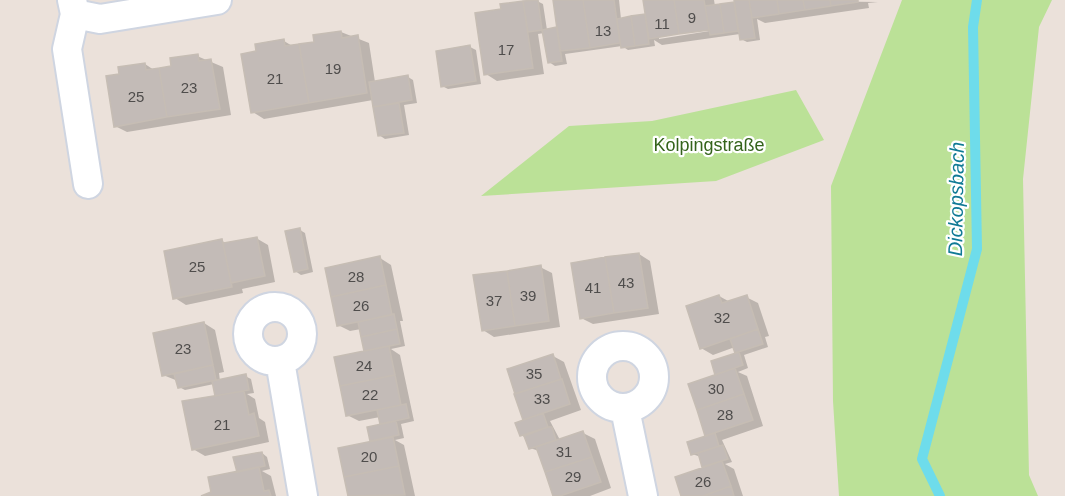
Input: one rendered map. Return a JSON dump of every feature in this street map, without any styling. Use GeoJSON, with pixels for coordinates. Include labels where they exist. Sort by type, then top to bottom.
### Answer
{"type":"FeatureCollection","features":[{"type":"Feature","properties":{"kind":"street"},"geometry":{"type":"LineString","coordinates":[[88,184],[67,49],[74,7],[100,19],[217,0]]}},
{"type":"Feature","properties":{"kind":"street"},"geometry":{"type":"LineString","coordinates":[[280,361],[303,496]]}},
{"type":"Feature","properties":{"kind":"street"},"geometry":{"type":"LineString","coordinates":[[625,409],[643,496]]}},
{"type":"Feature","properties":{"kind":"green space"},"geometry":{"type":"Polygon","coordinates":[[[902,0],[1052,0],[1039,27],[1023,179],[1029,475],[1038,496],[839,496],[833,401],[831,186],[902,0]]]}},
{"type":"Feature","properties":{"kind":"green space","name":"Kolpingstraße"},"geometry":{"type":"Polygon","coordinates":[[[796,90],[824,140],[716,181],[481,196],[569,126],[652,121],[796,90]]]}},
{"type":"Feature","properties":{"kind":"building"},"geometry":{"type":"Polygon","coordinates":[[[538,0],[542,30],[528,32],[523,1],[538,0]]]}},
{"type":"Feature","properties":{"kind":"building"},"geometry":{"type":"Polygon","coordinates":[[[553,0],[583,0],[590,48],[560,51],[553,0]]]}},
{"type":"Feature","properties":{"kind":"building"},"geometry":{"type":"Polygon","coordinates":[[[583,0],[614,0],[620,43],[590,48],[583,0]]]}},
{"type":"Feature","properties":{"kind":"building"},"geometry":{"type":"Polygon","coordinates":[[[643,0],[674,0],[679,34],[649,39],[643,0]]]}},
{"type":"Feature","properties":{"kind":"building"},"geometry":{"type":"Polygon","coordinates":[[[674,0],[704,0],[709,30],[679,34],[674,0]]]}},
{"type":"Feature","properties":{"kind":"building"},"geometry":{"type":"Polygon","coordinates":[[[734,0],[749,0],[755,38],[740,40],[734,0]]]}},
{"type":"Feature","properties":{"kind":"building"},"geometry":{"type":"Polygon","coordinates":[[[749,0],[777,0],[779,14],[752,18],[749,0]]]}},
{"type":"Feature","properties":{"kind":"building"},"geometry":{"type":"Polygon","coordinates":[[[777,0],[803,0],[805,10],[779,14],[777,0]]]}},
{"type":"Feature","properties":{"kind":"building"},"geometry":{"type":"Polygon","coordinates":[[[803,0],[830,0],[831,6],[805,10],[803,0]]]}},
{"type":"Feature","properties":{"kind":"building"},"geometry":{"type":"Polygon","coordinates":[[[830,0],[858,0],[858,2],[831,6],[830,0]]]}},
{"type":"Feature","properties":{"kind":"building"},"geometry":{"type":"Polygon","coordinates":[[[523,1],[533,68],[484,75],[475,13],[501,9],[500,4],[523,1]]]}},
{"type":"Feature","properties":{"kind":"building"},"geometry":{"type":"Polygon","coordinates":[[[734,2],[738,31],[724,33],[720,4],[734,2]]]}},
{"type":"Feature","properties":{"kind":"building"},"geometry":{"type":"Polygon","coordinates":[[[720,4],[724,33],[710,35],[705,6],[720,4]]]}},
{"type":"Feature","properties":{"kind":"building"},"geometry":{"type":"Polygon","coordinates":[[[645,14],[649,44],[635,46],[631,16],[645,14]]]}},
{"type":"Feature","properties":{"kind":"building"},"geometry":{"type":"Polygon","coordinates":[[[631,16],[635,46],[621,48],[617,19],[631,16]]]}},
{"type":"Feature","properties":{"kind":"building"},"geometry":{"type":"Polygon","coordinates":[[[557,27],[562,61],[548,63],[542,30],[557,27]]]}},
{"type":"Feature","properties":{"kind":"building"},"geometry":{"type":"Polygon","coordinates":[[[341,31],[342,38],[358,35],[367,93],[309,103],[299,44],[314,42],[313,35],[341,31]]]}},
{"type":"Feature","properties":{"kind":"building"},"geometry":{"type":"Polygon","coordinates":[[[284,39],[285,46],[299,44],[309,103],[251,113],[241,54],[256,51],[255,44],[284,39]]]}},
{"type":"Feature","properties":{"kind":"building"},"geometry":{"type":"Polygon","coordinates":[[[470,45],[476,81],[441,87],[436,51],[470,45]]]}},
{"type":"Feature","properties":{"kind":"building"},"geometry":{"type":"Polygon","coordinates":[[[198,54],[199,61],[211,59],[220,109],[167,117],[159,68],[171,66],[170,58],[198,54]]]}},
{"type":"Feature","properties":{"kind":"building"},"geometry":{"type":"Polygon","coordinates":[[[145,63],[146,70],[159,68],[167,117],[114,127],[106,76],[119,74],[118,67],[145,63]]]}},
{"type":"Feature","properties":{"kind":"building"},"geometry":{"type":"Polygon","coordinates":[[[408,75],[412,100],[373,107],[369,82],[408,75]]]}},
{"type":"Feature","properties":{"kind":"building"},"geometry":{"type":"Polygon","coordinates":[[[399,103],[404,133],[378,136],[373,107],[399,103]]]}},
{"type":"Feature","properties":{"kind":"building"},"geometry":{"type":"Polygon","coordinates":[[[300,228],[308,269],[294,272],[285,231],[300,228]]]}},
{"type":"Feature","properties":{"kind":"building"},"geometry":{"type":"Polygon","coordinates":[[[257,237],[265,276],[231,283],[223,243],[257,237]]]}},
{"type":"Feature","properties":{"kind":"building"},"geometry":{"type":"Polygon","coordinates":[[[222,239],[232,287],[173,299],[164,251],[222,239]]]}},
{"type":"Feature","properties":{"kind":"building"},"geometry":{"type":"Polygon","coordinates":[[[639,253],[648,308],[614,313],[605,257],[639,253]]]}},
{"type":"Feature","properties":{"kind":"building"},"geometry":{"type":"Polygon","coordinates":[[[380,256],[386,285],[331,297],[325,268],[380,256]]]}},
{"type":"Feature","properties":{"kind":"building"},"geometry":{"type":"Polygon","coordinates":[[[605,257],[614,313],[580,319],[571,263],[605,257]]]}},
{"type":"Feature","properties":{"kind":"building"},"geometry":{"type":"Polygon","coordinates":[[[541,265],[549,321],[515,326],[507,271],[541,265]]]}},
{"type":"Feature","properties":{"kind":"building"},"geometry":{"type":"Polygon","coordinates":[[[507,271],[515,326],[482,331],[473,275],[507,271]]]}},
{"type":"Feature","properties":{"kind":"building"},"geometry":{"type":"Polygon","coordinates":[[[386,285],[392,315],[337,326],[331,297],[386,285]]]}},
{"type":"Feature","properties":{"kind":"building"},"geometry":{"type":"Polygon","coordinates":[[[719,295],[722,303],[747,295],[758,329],[700,349],[686,306],[719,295]]]}},
{"type":"Feature","properties":{"kind":"building"},"geometry":{"type":"Polygon","coordinates":[[[394,314],[397,329],[361,337],[358,322],[394,314]]]}},
{"type":"Feature","properties":{"kind":"building"},"geometry":{"type":"Polygon","coordinates":[[[204,322],[213,365],[162,376],[153,333],[204,322]]]}},
{"type":"Feature","properties":{"kind":"building"},"geometry":{"type":"Polygon","coordinates":[[[397,329],[400,344],[364,351],[361,337],[397,329]]]}},
{"type":"Feature","properties":{"kind":"building"},"geometry":{"type":"Polygon","coordinates":[[[758,329],[763,344],[735,353],[730,339],[758,329]]]}},
{"type":"Feature","properties":{"kind":"building"},"geometry":{"type":"Polygon","coordinates":[[[389,346],[395,375],[340,386],[334,357],[389,346]]]}},
{"type":"Feature","properties":{"kind":"building"},"geometry":{"type":"Polygon","coordinates":[[[739,352],[743,365],[715,375],[711,361],[739,352]]]}},
{"type":"Feature","properties":{"kind":"building"},"geometry":{"type":"Polygon","coordinates":[[[553,354],[561,379],[515,394],[507,369],[553,354]]]}},
{"type":"Feature","properties":{"kind":"building"},"geometry":{"type":"Polygon","coordinates":[[[213,365],[216,380],[178,388],[174,374],[213,365]]]}},
{"type":"Feature","properties":{"kind":"building"},"geometry":{"type":"Polygon","coordinates":[[[735,368],[744,394],[697,410],[688,384],[735,368]]]}},
{"type":"Feature","properties":{"kind":"building"},"geometry":{"type":"Polygon","coordinates":[[[246,374],[249,390],[215,396],[212,381],[246,374]]]}},
{"type":"Feature","properties":{"kind":"building"},"geometry":{"type":"Polygon","coordinates":[[[395,375],[401,405],[346,416],[340,386],[395,375]]]}},
{"type":"Feature","properties":{"kind":"building"},"geometry":{"type":"Polygon","coordinates":[[[562,379],[570,404],[523,420],[514,394],[562,379]]]}},
{"type":"Feature","properties":{"kind":"building"},"geometry":{"type":"Polygon","coordinates":[[[244,391],[249,415],[254,413],[259,436],[192,450],[182,401],[244,391]]]}},
{"type":"Feature","properties":{"kind":"building"},"geometry":{"type":"Polygon","coordinates":[[[744,394],[753,420],[705,436],[697,410],[744,394]]]}},
{"type":"Feature","properties":{"kind":"building"},"geometry":{"type":"Polygon","coordinates":[[[406,404],[409,418],[380,424],[377,410],[406,404]]]}},
{"type":"Feature","properties":{"kind":"building"},"geometry":{"type":"Polygon","coordinates":[[[543,413],[548,427],[520,436],[515,423],[543,413]]]}},
{"type":"Feature","properties":{"kind":"building"},"geometry":{"type":"Polygon","coordinates":[[[396,421],[399,435],[370,441],[367,427],[396,421]]]}},
{"type":"Feature","properties":{"kind":"building"},"geometry":{"type":"Polygon","coordinates":[[[552,427],[556,440],[529,449],[524,436],[552,427]]]}},
{"type":"Feature","properties":{"kind":"building"},"geometry":{"type":"Polygon","coordinates":[[[583,431],[592,457],[545,472],[536,447],[583,431]]]}},
{"type":"Feature","properties":{"kind":"building"},"geometry":{"type":"Polygon","coordinates":[[[715,433],[719,446],[691,455],[687,442],[715,433]]]}},
{"type":"Feature","properties":{"kind":"building"},"geometry":{"type":"Polygon","coordinates":[[[393,437],[399,466],[344,477],[338,448],[393,437]]]}},
{"type":"Feature","properties":{"kind":"building"},"geometry":{"type":"Polygon","coordinates":[[[723,445],[728,459],[702,467],[698,453],[723,445]]]}},
{"type":"Feature","properties":{"kind":"building"},"geometry":{"type":"Polygon","coordinates":[[[262,452],[265,466],[237,472],[233,457],[262,452]]]}},
{"type":"Feature","properties":{"kind":"building"},"geometry":{"type":"Polygon","coordinates":[[[592,457],[601,482],[560,496],[553,496],[545,472],[592,457]]]}},
{"type":"Feature","properties":{"kind":"building"},"geometry":{"type":"Polygon","coordinates":[[[722,461],[731,486],[703,496],[681,496],[675,477],[722,461]]]}},
{"type":"Feature","properties":{"kind":"building"},"geometry":{"type":"Polygon","coordinates":[[[399,466],[405,495],[348,496],[344,477],[399,466]]]}},
{"type":"Feature","properties":{"kind":"building"},"geometry":{"type":"Polygon","coordinates":[[[259,467],[264,491],[269,490],[271,496],[201,496],[211,492],[208,477],[259,467]]]}},
{"type":"Feature","properties":{"kind":"building"},"geometry":{"type":"Polygon","coordinates":[[[731,486],[734,496],[703,496],[731,486]]]}},
{"type":"Feature","properties":{"kind":"waterway","name":"Dickopsbach"},"geometry":{"type":"LineString","coordinates":[[940,496],[922,459],[977,249],[973,27],[977,0]]}}]}
